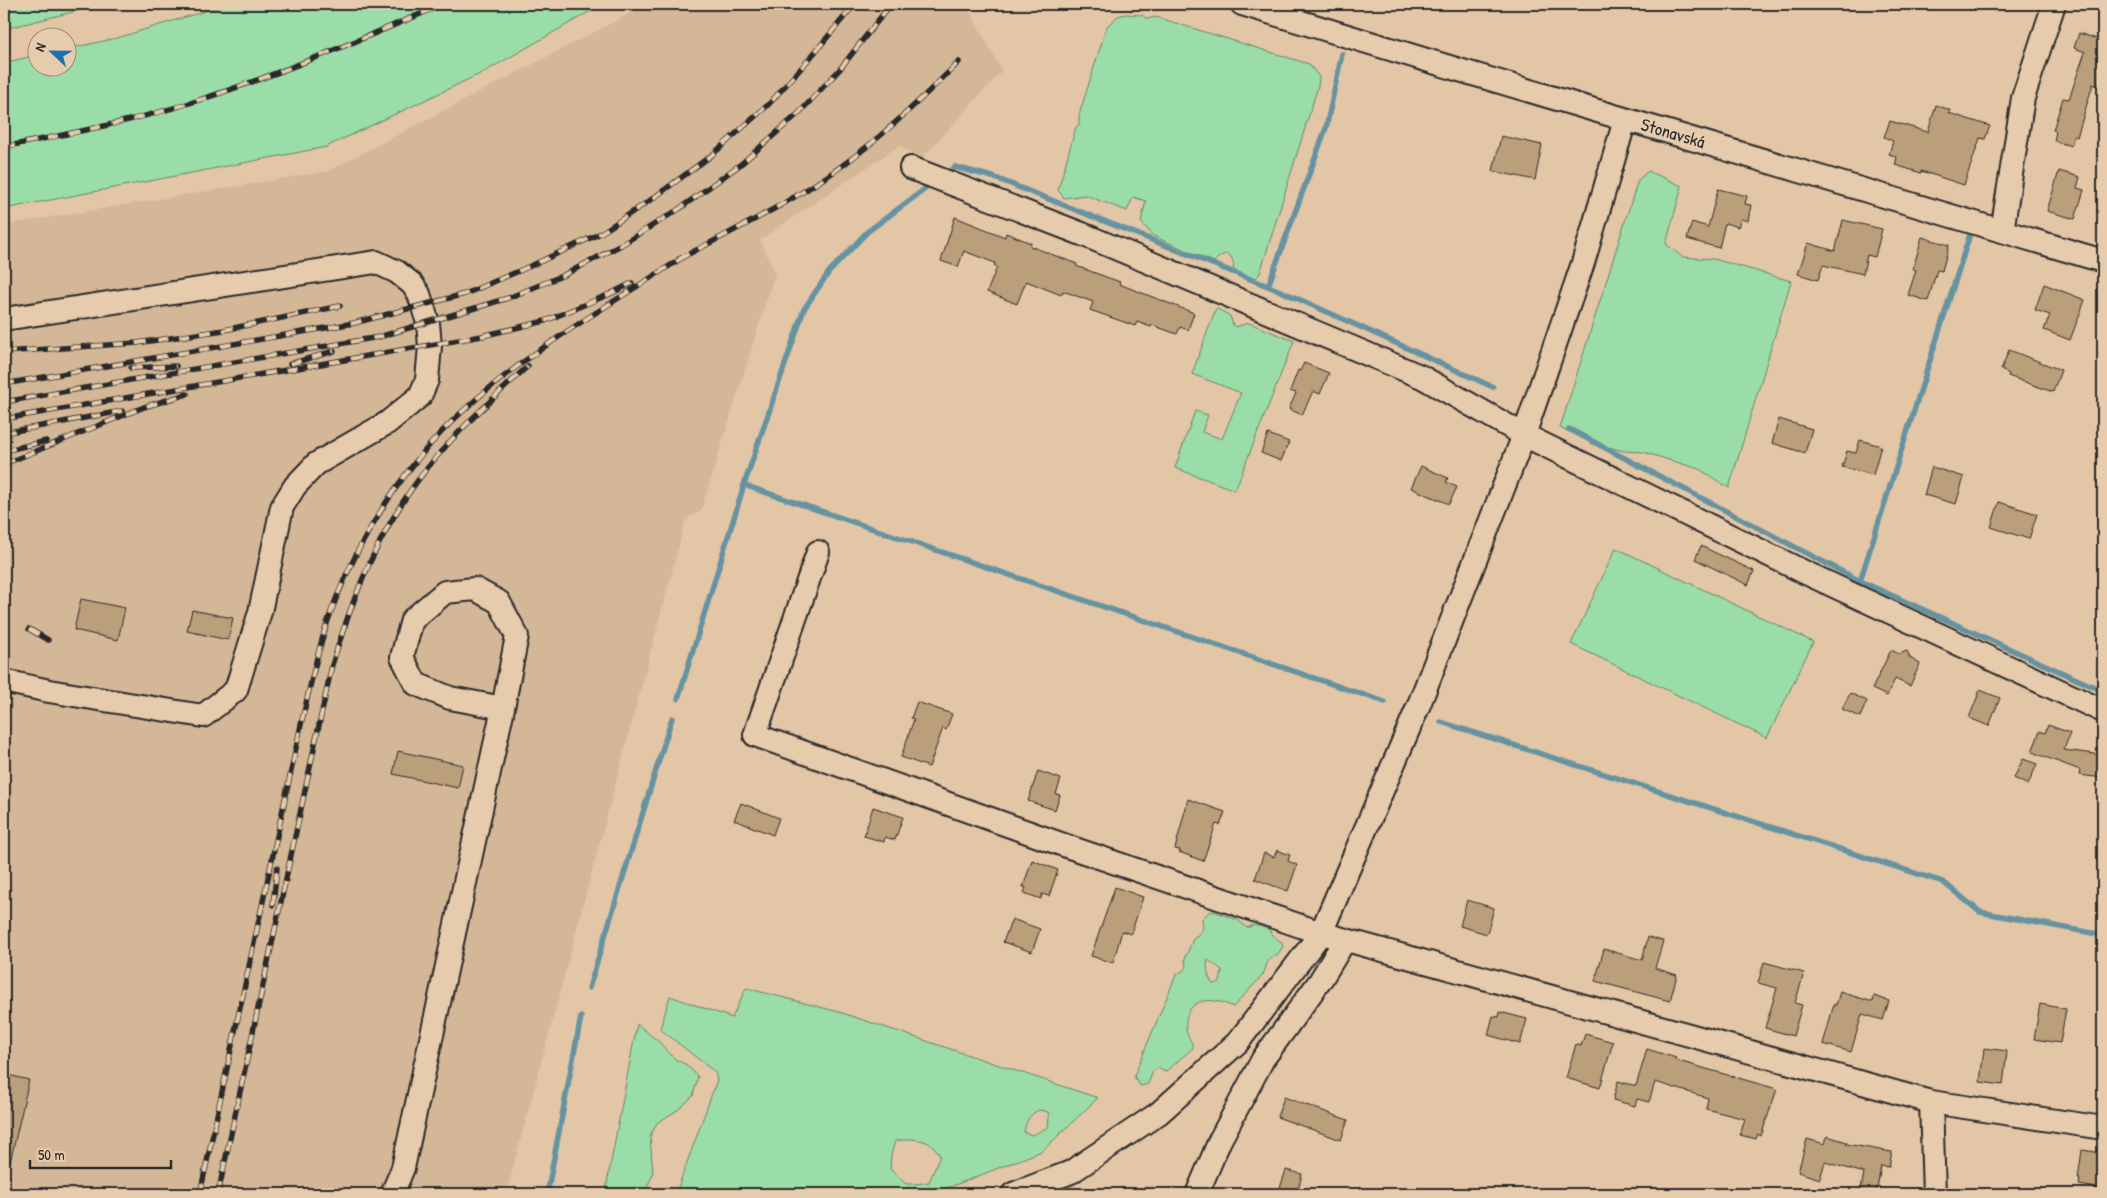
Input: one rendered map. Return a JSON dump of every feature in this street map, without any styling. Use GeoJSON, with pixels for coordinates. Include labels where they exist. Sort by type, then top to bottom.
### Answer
{"type":"FeatureCollection","features":[{"type":"Feature","properties":{"kind":"street","name":"Stonavská"},"geometry":{"type":"LineString","coordinates":[[1242,4],[1625,120],[2103,261]]}},
{"type":"Feature","properties":{"kind":"street"},"geometry":{"type":"LineString","coordinates":[[2002,231],[2023,98],[2054,4]]}},
{"type":"Feature","properties":{"kind":"street"},"geometry":{"type":"LineString","coordinates":[[1014,1194],[1071,1172],[1160,1113],[1238,1042],[1321,933],[1418,707],[1524,435],[1583,263],[1625,120]]}},
{"type":"Feature","properties":{"kind":"street"},"geometry":{"type":"LineString","coordinates":[[911,168],[1082,234],[1422,377],[1524,435],[1804,572],[2103,711]]}},
{"type":"Feature","properties":{"kind":"street"},"geometry":{"type":"LineString","coordinates":[[4,319],[376,262],[397,272],[412,284],[419,294],[428,323],[430,346],[427,380],[420,396],[387,423],[316,464],[295,486],[282,507],[260,612],[236,690],[203,716],[49,691],[4,681]]}},
{"type":"Feature","properties":{"kind":"street"},"geometry":{"type":"LineString","coordinates":[[818,552],[755,735],[1075,849],[1344,940],[1932,1102],[2103,1128]]}},
{"type":"Feature","properties":{"kind":"street"},"geometry":{"type":"LineString","coordinates":[[392,1194],[403,1168],[503,708],[517,636],[499,602],[474,589],[445,592],[412,620],[402,657],[416,684],[450,698],[503,708]]}},
{"type":"Feature","properties":{"kind":"street"},"geometry":{"type":"LineString","coordinates":[[1197,1194],[1220,1140],[1262,1059],[1320,981],[1344,940]]}},
{"type":"Feature","properties":{"kind":"street"},"geometry":{"type":"LineString","coordinates":[[1932,1102],[1934,1194]]}},
{"type":"Feature","properties":{"kind":"shaded area"},"geometry":{"type":"Polygon","coordinates":[[[648,4],[966,4],[1002,71],[920,160],[900,145],[760,240],[775,273],[701,511],[686,519],[506,1194],[4,1194],[4,225],[328,171],[648,4]]]}},
{"type":"Feature","properties":{"kind":"green space"},"geometry":{"type":"Polygon","coordinates":[[[4,4],[105,4],[4,29],[4,4]]]}},
{"type":"Feature","properties":{"kind":"green space"},"geometry":{"type":"Polygon","coordinates":[[[228,4],[603,4],[486,71],[326,147],[4,209],[4,63],[28,57],[28,78],[78,78],[78,47],[117,38],[228,4]]]}},
{"type":"Feature","properties":{"kind":"green space"},"geometry":{"type":"Polygon","coordinates":[[[1126,14],[1142,15],[1147,19],[1156,17],[1309,64],[1319,77],[1318,86],[1260,273],[1256,278],[1247,278],[1233,272],[1234,265],[1232,258],[1228,254],[1221,256],[1214,262],[1153,236],[1141,222],[1146,201],[1133,197],[1127,211],[1085,195],[1064,198],[1058,190],[1076,127],[1079,125],[1079,115],[1107,26],[1118,16],[1126,14]]]}},
{"type":"Feature","properties":{"kind":"green space"},"geometry":{"type":"Polygon","coordinates":[[[1648,171],[1682,186],[1666,244],[1682,257],[1714,259],[1791,281],[1729,488],[1699,469],[1643,452],[1624,451],[1604,446],[1560,428],[1638,180],[1648,171]]]}},
{"type":"Feature","properties":{"kind":"green space"},"geometry":{"type":"Polygon","coordinates":[[[1216,308],[1230,316],[1235,327],[1249,323],[1294,341],[1235,490],[1175,468],[1195,411],[1208,415],[1202,432],[1222,439],[1241,393],[1192,374],[1216,308]]]}},
{"type":"Feature","properties":{"kind":"green space"},"geometry":{"type":"Polygon","coordinates":[[[1616,548],[1813,642],[1767,738],[1571,644],[1616,548]]]}},
{"type":"Feature","properties":{"kind":"green space"},"geometry":{"type":"Polygon","coordinates":[[[1213,911],[1238,920],[1247,928],[1254,925],[1269,929],[1271,934],[1283,946],[1278,954],[1268,961],[1263,975],[1233,1007],[1216,1001],[1200,1002],[1193,1005],[1186,1019],[1186,1030],[1193,1048],[1165,1072],[1158,1068],[1153,1071],[1148,1084],[1140,1086],[1134,1076],[1176,975],[1186,969],[1185,958],[1194,937],[1203,928],[1202,919],[1209,912],[1213,911]],[[1208,960],[1208,973],[1213,984],[1220,982],[1222,970],[1208,960]]]}},
{"type":"Feature","properties":{"kind":"green space"},"geometry":{"type":"Polygon","coordinates":[[[746,988],[839,1012],[1098,1098],[1042,1151],[932,1194],[678,1194],[676,1193],[717,1080],[715,1072],[660,1029],[670,996],[732,1018],[746,988]],[[1039,1110],[1028,1119],[1024,1133],[1033,1135],[1048,1127],[1048,1112],[1039,1110]],[[911,1139],[895,1141],[890,1169],[906,1184],[929,1182],[940,1156],[929,1143],[911,1139]]]}},
{"type":"Feature","properties":{"kind":"green space"},"geometry":{"type":"Polygon","coordinates":[[[637,1024],[659,1042],[675,1059],[687,1065],[698,1077],[693,1096],[679,1109],[657,1123],[650,1136],[653,1174],[646,1189],[647,1194],[605,1194],[637,1024]]]}},
{"type":"Feature","properties":{"kind":"building"},"geometry":{"type":"Polygon","coordinates":[[[2079,33],[2103,41],[2103,88],[2093,84],[2077,137],[2074,136],[2071,146],[2054,141],[2056,131],[2053,130],[2063,98],[2069,99],[2085,52],[2074,48],[2079,33]]]}},
{"type":"Feature","properties":{"kind":"building"},"geometry":{"type":"Polygon","coordinates":[[[1936,105],[1950,110],[1949,113],[1990,126],[1985,139],[1980,138],[1964,185],[1895,165],[1897,157],[1889,154],[1893,141],[1884,137],[1890,121],[1928,132],[1936,105]]]}},
{"type":"Feature","properties":{"kind":"building"},"geometry":{"type":"Polygon","coordinates":[[[1501,136],[1542,145],[1535,180],[1493,171],[1501,136]]]}},
{"type":"Feature","properties":{"kind":"building"},"geometry":{"type":"Polygon","coordinates":[[[2059,171],[2080,177],[2077,188],[2084,190],[2075,219],[2047,211],[2059,171]]]}},
{"type":"Feature","properties":{"kind":"building"},"geometry":{"type":"Polygon","coordinates":[[[1718,189],[1747,196],[1745,204],[1751,205],[1748,221],[1741,219],[1738,227],[1725,223],[1719,248],[1687,239],[1692,222],[1708,227],[1718,189]]]}},
{"type":"Feature","properties":{"kind":"building"},"geometry":{"type":"Polygon","coordinates":[[[955,217],[1005,237],[1006,233],[1031,243],[1030,246],[1077,264],[1076,266],[1194,313],[1188,330],[1180,327],[1177,334],[1137,322],[1135,326],[1090,310],[1093,302],[1063,291],[1061,295],[1026,281],[1017,304],[987,292],[997,267],[994,265],[995,263],[964,251],[958,267],[941,261],[955,217]]]}},
{"type":"Feature","properties":{"kind":"building"},"geometry":{"type":"Polygon","coordinates":[[[1843,220],[1882,229],[1875,257],[1867,255],[1863,274],[1823,265],[1818,280],[1798,274],[1808,243],[1835,251],[1843,220]]]}},
{"type":"Feature","properties":{"kind":"building"},"geometry":{"type":"Polygon","coordinates":[[[1922,237],[1949,245],[1942,271],[1937,270],[1928,301],[1908,295],[1916,270],[1913,269],[1922,237]]]}},
{"type":"Feature","properties":{"kind":"building"},"geometry":{"type":"Polygon","coordinates":[[[2044,284],[2085,300],[2070,340],[2044,330],[2050,315],[2035,310],[2044,284]]]}},
{"type":"Feature","properties":{"kind":"building"},"geometry":{"type":"Polygon","coordinates":[[[2009,350],[2061,370],[2053,392],[2008,376],[2009,374],[2001,370],[2009,350]]]}},
{"type":"Feature","properties":{"kind":"building"},"geometry":{"type":"Polygon","coordinates":[[[1304,363],[1329,373],[1320,394],[1313,391],[1302,415],[1289,409],[1296,393],[1290,391],[1298,370],[1300,371],[1304,363]]]}},
{"type":"Feature","properties":{"kind":"building"},"geometry":{"type":"Polygon","coordinates":[[[1779,419],[1812,429],[1805,453],[1772,443],[1779,419]]]}},
{"type":"Feature","properties":{"kind":"building"},"geometry":{"type":"Polygon","coordinates":[[[1268,434],[1289,442],[1281,461],[1261,453],[1268,434]]]}},
{"type":"Feature","properties":{"kind":"building"},"geometry":{"type":"Polygon","coordinates":[[[1860,440],[1881,446],[1873,475],[1842,467],[1847,451],[1856,453],[1860,440]]]}},
{"type":"Feature","properties":{"kind":"building"},"geometry":{"type":"Polygon","coordinates":[[[1421,466],[1448,478],[1446,482],[1457,487],[1449,504],[1411,488],[1421,466]]]}},
{"type":"Feature","properties":{"kind":"building"},"geometry":{"type":"Polygon","coordinates":[[[1932,467],[1964,477],[1956,504],[1924,495],[1932,467]]]}},
{"type":"Feature","properties":{"kind":"building"},"geometry":{"type":"Polygon","coordinates":[[[1999,502],[2037,514],[2029,539],[1991,527],[1999,502]]]}},
{"type":"Feature","properties":{"kind":"building"},"geometry":{"type":"Polygon","coordinates":[[[1701,546],[1754,571],[1748,585],[1695,559],[1701,546]]]}},
{"type":"Feature","properties":{"kind":"building"},"geometry":{"type":"Polygon","coordinates":[[[81,599],[125,608],[118,640],[74,630],[81,599]]]}},
{"type":"Feature","properties":{"kind":"building"},"geometry":{"type":"Polygon","coordinates":[[[192,610],[233,618],[228,640],[187,631],[192,610]]]}},
{"type":"Feature","properties":{"kind":"building"},"geometry":{"type":"Polygon","coordinates":[[[1891,650],[1899,654],[1907,651],[1910,658],[1920,664],[1910,686],[1895,679],[1887,696],[1872,689],[1891,650]]]}},
{"type":"Feature","properties":{"kind":"building"},"geometry":{"type":"Polygon","coordinates":[[[1980,690],[2000,698],[1989,726],[1969,718],[1980,690]]]}},
{"type":"Feature","properties":{"kind":"building"},"geometry":{"type":"Polygon","coordinates":[[[1850,693],[1867,701],[1860,717],[1842,709],[1850,693]]]}},
{"type":"Feature","properties":{"kind":"building"},"geometry":{"type":"Polygon","coordinates":[[[917,702],[952,714],[946,730],[943,728],[929,767],[901,757],[914,719],[911,718],[917,702]]]}},
{"type":"Feature","properties":{"kind":"building"},"geometry":{"type":"Polygon","coordinates":[[[2048,725],[2070,733],[2064,750],[2103,755],[2103,778],[2079,775],[2080,770],[2032,752],[2040,731],[2045,733],[2048,725]]]}},
{"type":"Feature","properties":{"kind":"building"},"geometry":{"type":"Polygon","coordinates":[[[398,751],[463,765],[458,788],[393,774],[398,751]]]}},
{"type":"Feature","properties":{"kind":"building"},"geometry":{"type":"Polygon","coordinates":[[[2023,759],[2037,764],[2028,785],[2014,778],[2023,759]]]}},
{"type":"Feature","properties":{"kind":"building"},"geometry":{"type":"Polygon","coordinates":[[[1038,771],[1061,779],[1056,794],[1060,795],[1055,810],[1028,801],[1038,771]]]}},
{"type":"Feature","properties":{"kind":"building"},"geometry":{"type":"Polygon","coordinates":[[[1188,799],[1225,812],[1220,825],[1216,824],[1203,861],[1175,849],[1188,799]]]}},
{"type":"Feature","properties":{"kind":"building"},"geometry":{"type":"Polygon","coordinates":[[[741,803],[779,818],[773,835],[734,820],[741,803]]]}},
{"type":"Feature","properties":{"kind":"building"},"geometry":{"type":"Polygon","coordinates":[[[873,807],[903,817],[895,840],[885,837],[884,842],[864,836],[873,807]]]}},
{"type":"Feature","properties":{"kind":"building"},"geometry":{"type":"Polygon","coordinates":[[[1277,850],[1290,855],[1288,861],[1297,865],[1288,891],[1255,879],[1264,853],[1274,857],[1277,850]]]}},
{"type":"Feature","properties":{"kind":"building"},"geometry":{"type":"Polygon","coordinates":[[[1032,860],[1058,870],[1049,896],[1042,894],[1041,899],[1024,893],[1026,887],[1023,887],[1032,860]]]}},
{"type":"Feature","properties":{"kind":"building"},"geometry":{"type":"Polygon","coordinates":[[[1115,887],[1143,897],[1131,934],[1122,931],[1113,963],[1091,956],[1115,887]]]}},
{"type":"Feature","properties":{"kind":"building"},"geometry":{"type":"Polygon","coordinates":[[[1467,900],[1494,908],[1487,934],[1460,926],[1467,900]]]}},
{"type":"Feature","properties":{"kind":"building"},"geometry":{"type":"Polygon","coordinates":[[[1012,919],[1040,929],[1032,952],[1003,942],[1012,919]]]}},
{"type":"Feature","properties":{"kind":"building"},"geometry":{"type":"Polygon","coordinates":[[[1648,937],[1663,941],[1655,968],[1677,975],[1670,1001],[1595,981],[1604,949],[1642,960],[1648,937]]]}},
{"type":"Feature","properties":{"kind":"building"},"geometry":{"type":"Polygon","coordinates":[[[1764,962],[1804,973],[1795,1003],[1802,1005],[1793,1036],[1765,1028],[1777,988],[1758,983],[1764,962]]]}},
{"type":"Feature","properties":{"kind":"building"},"geometry":{"type":"Polygon","coordinates":[[[1840,992],[1873,1002],[1874,996],[1889,1001],[1883,1020],[1862,1014],[1851,1052],[1823,1044],[1834,1004],[1836,1005],[1840,992]]]}},
{"type":"Feature","properties":{"kind":"building"},"geometry":{"type":"Polygon","coordinates":[[[2040,1004],[2066,1009],[2060,1043],[2034,1039],[2040,1004]]]}},
{"type":"Feature","properties":{"kind":"building"},"geometry":{"type":"Polygon","coordinates":[[[1500,1012],[1527,1019],[1520,1044],[1488,1035],[1493,1016],[1499,1017],[1500,1012]]]}},
{"type":"Feature","properties":{"kind":"building"},"geometry":{"type":"Polygon","coordinates":[[[1585,1034],[1613,1042],[1600,1088],[1566,1078],[1576,1044],[1581,1046],[1585,1034]]]}},
{"type":"Feature","properties":{"kind":"building"},"geometry":{"type":"Polygon","coordinates":[[[1984,1048],[2007,1051],[2003,1085],[1980,1082],[1984,1048]]]}},
{"type":"Feature","properties":{"kind":"building"},"geometry":{"type":"Polygon","coordinates":[[[1647,1049],[1676,1058],[1675,1060],[1777,1089],[1761,1136],[1758,1134],[1756,1139],[1740,1135],[1745,1119],[1706,1109],[1708,1098],[1655,1082],[1649,1102],[1637,1099],[1635,1106],[1613,1100],[1618,1081],[1636,1086],[1647,1049]]]}},
{"type":"Feature","properties":{"kind":"building"},"geometry":{"type":"Polygon","coordinates":[[[4,1074],[29,1080],[10,1163],[4,1163],[4,1074]]]}},
{"type":"Feature","properties":{"kind":"building"},"geometry":{"type":"Polygon","coordinates":[[[1284,1097],[1348,1120],[1341,1140],[1277,1117],[1284,1097]]]}},
{"type":"Feature","properties":{"kind":"building"},"geometry":{"type":"Polygon","coordinates":[[[1827,1136],[1847,1142],[1846,1144],[1892,1152],[1889,1167],[1881,1166],[1876,1194],[1860,1194],[1864,1173],[1825,1162],[1820,1179],[1798,1172],[1807,1139],[1825,1144],[1827,1136]]]}},
{"type":"Feature","properties":{"kind":"building"},"geometry":{"type":"Polygon","coordinates":[[[2082,1150],[2103,1153],[2103,1189],[2079,1185],[2080,1179],[2078,1179],[2082,1150]]]}},
{"type":"Feature","properties":{"kind":"building"},"geometry":{"type":"Polygon","coordinates":[[[1286,1170],[1302,1174],[1297,1194],[1278,1194],[1286,1170]]]}},
{"type":"Feature","properties":{"kind":"waterway"},"geometry":{"type":"LineString","coordinates":[[1268,286],[1326,128],[1342,54]]}},
{"type":"Feature","properties":{"kind":"waterway"},"geometry":{"type":"LineString","coordinates":[[953,169],[955,167],[993,177],[1283,292],[1493,387]]}},
{"type":"Feature","properties":{"kind":"waterway"},"geometry":{"type":"LineString","coordinates":[[678,699],[744,485],[804,309],[829,272],[867,232],[925,189]]}},
{"type":"Feature","properties":{"kind":"waterway"},"geometry":{"type":"LineString","coordinates":[[1860,581],[1970,234]]}},
{"type":"Feature","properties":{"kind":"waterway"},"geometry":{"type":"LineString","coordinates":[[1569,429],[1860,581],[2103,691]]}},
{"type":"Feature","properties":{"kind":"waterway"},"geometry":{"type":"LineString","coordinates":[[744,485],[1385,702]]}},
{"type":"Feature","properties":{"kind":"waterway"},"geometry":{"type":"LineString","coordinates":[[589,988],[672,718]]}},
{"type":"Feature","properties":{"kind":"waterway"},"geometry":{"type":"LineString","coordinates":[[1441,722],[1943,882],[1980,912],[2103,935]]}},
{"type":"Feature","properties":{"kind":"waterway"},"geometry":{"type":"LineString","coordinates":[[547,1194],[581,1017]]}},
{"type":"Feature","properties":{"kind":"railway"},"geometry":{"type":"LineString","coordinates":[[4,147],[123,122],[193,102],[288,68],[444,4]]}},
{"type":"Feature","properties":{"kind":"railway"},"geometry":{"type":"LineString","coordinates":[[4,384],[354,323],[465,294],[535,264],[601,233],[652,199],[712,155],[769,104],[855,4]]}},
{"type":"Feature","properties":{"kind":"railway"},"geometry":{"type":"LineString","coordinates":[[4,402],[379,337],[508,298],[564,275],[621,245],[679,209],[741,164],[799,113],[840,69],[891,4]]}},
{"type":"Feature","properties":{"kind":"railway"},"geometry":{"type":"LineString","coordinates":[[679,259],[763,215],[824,178],[888,129],[959,62]]}},
{"type":"Feature","properties":{"kind":"railway"},"geometry":{"type":"LineString","coordinates":[[200,1194],[313,674],[330,614],[360,547],[389,497],[406,474],[424,451],[464,410],[489,388],[543,348],[685,256]]}},
{"type":"Feature","properties":{"kind":"railway"},"geometry":{"type":"LineString","coordinates":[[4,419],[482,336],[545,321],[632,283]]}},
{"type":"Feature","properties":{"kind":"railway"},"geometry":{"type":"LineString","coordinates":[[4,352],[137,343],[224,330],[340,306]]}},
{"type":"Feature","properties":{"kind":"railway"},"geometry":{"type":"LineString","coordinates":[[290,364],[334,351]]}},
{"type":"Feature","properties":{"kind":"railway"},"geometry":{"type":"LineString","coordinates":[[131,368],[176,366]]}},
{"type":"Feature","properties":{"kind":"railway"},"geometry":{"type":"LineString","coordinates":[[218,1194],[332,665],[345,624],[379,543],[414,486],[460,431],[528,366]]}},
{"type":"Feature","properties":{"kind":"railway"},"geometry":{"type":"LineString","coordinates":[[4,464],[144,407],[187,394]]}},
{"type":"Feature","properties":{"kind":"railway"},"geometry":{"type":"LineString","coordinates":[[4,433],[122,411]]}},
{"type":"Feature","properties":{"kind":"railway"},"geometry":{"type":"LineString","coordinates":[[4,451],[46,441]]}},
{"type":"Feature","properties":{"kind":"railway"},"geometry":{"type":"LineString","coordinates":[[29,629],[48,640]]}},
{"type":"Feature","properties":{"kind":"railway"},"geometry":{"type":"LineString","coordinates":[[273,905],[277,868]]}}]}
